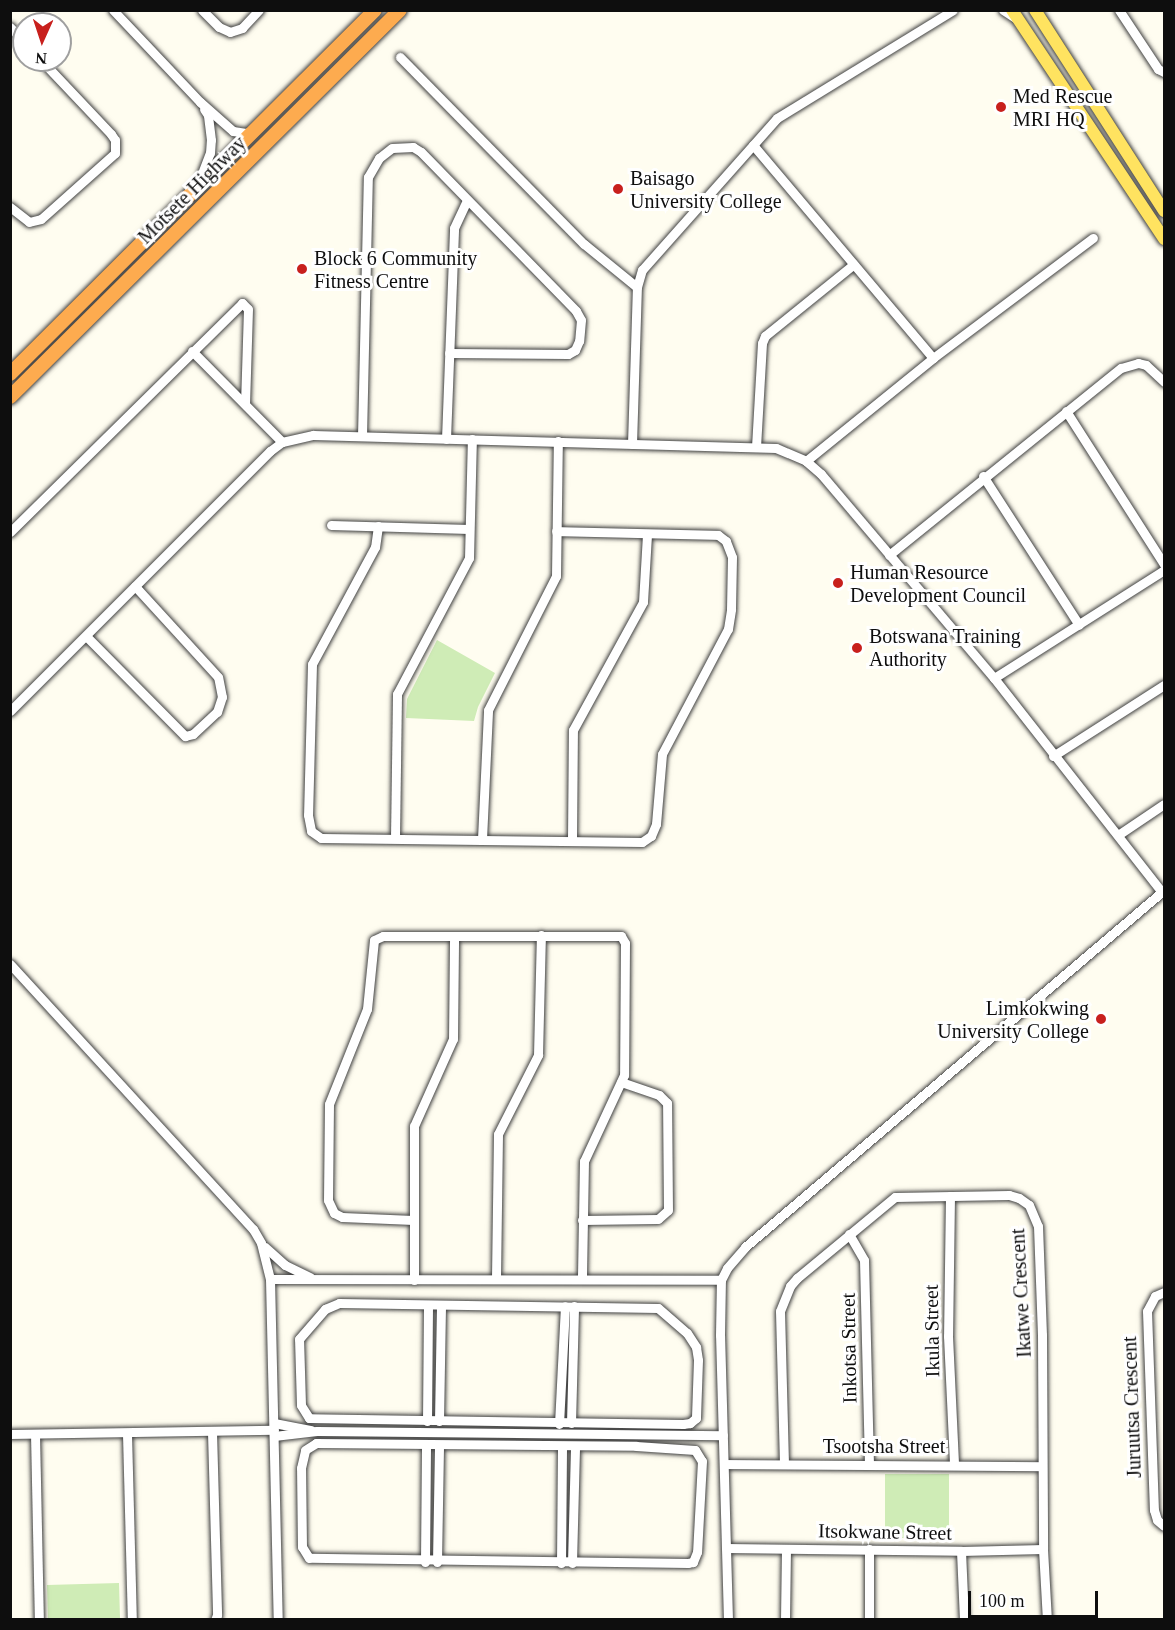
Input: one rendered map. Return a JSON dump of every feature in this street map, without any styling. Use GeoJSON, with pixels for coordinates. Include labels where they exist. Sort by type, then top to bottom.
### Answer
{"type":"FeatureCollection","features":[{"type":"Feature","properties":{"kind":"highway","name":"Motsete Highway"},"geometry":{"type":"LineString","coordinates":[[10,374],[375,10]]}},
{"type":"Feature","properties":{"kind":"highway","name":"Motsete Highway"},"geometry":{"type":"LineString","coordinates":[[10,397],[400,10]]}},
{"type":"Feature","properties":{"kind":"main road"},"geometry":{"type":"LineString","coordinates":[[1035,10],[1164,211]]}},
{"type":"Feature","properties":{"kind":"main road"},"geometry":{"type":"LineString","coordinates":[[1015,16],[1160,223],[1164,239]]}},
{"type":"Feature","properties":{"kind":"main road"},"geometry":{"type":"LineString","coordinates":[[1153,194],[1164,203]]}},
{"type":"Feature","properties":{"kind":"street"},"geometry":{"type":"LineString","coordinates":[[113,10],[200,102],[233,131],[246,133],[256,129]]}},
{"type":"Feature","properties":{"kind":"street"},"geometry":{"type":"LineString","coordinates":[[202,10],[219,27],[230,32],[242,28],[259,10]]}},
{"type":"Feature","properties":{"kind":"street"},"geometry":{"type":"LineString","coordinates":[[632,444],[637,287],[642,270],[777,118],[952,10]]}},
{"type":"Feature","properties":{"kind":"street"},"geometry":{"type":"LineString","coordinates":[[1003,10],[1015,16]]}},
{"type":"Feature","properties":{"kind":"street"},"geometry":{"type":"LineString","coordinates":[[1119,10],[1158,69],[1164,72]]}},
{"type":"Feature","properties":{"kind":"street"},"geometry":{"type":"LineString","coordinates":[[400,57],[584,244],[637,287]]}},
{"type":"Feature","properties":{"kind":"street"},"geometry":{"type":"LineString","coordinates":[[10,207],[29,222],[41,219],[115,153],[115,140],[111,134],[52,72]]}},
{"type":"Feature","properties":{"kind":"street"},"geometry":{"type":"LineString","coordinates":[[196,187],[210,153],[211,140],[208,115],[200,102]]}},
{"type":"Feature","properties":{"kind":"street"},"geometry":{"type":"LineString","coordinates":[[753,145],[933,358]]}},
{"type":"Feature","properties":{"kind":"street"},"geometry":{"type":"LineString","coordinates":[[362,436],[368,177],[372,168],[392,148],[413,147],[576,311],[581,332],[575,350],[568,354],[450,353]]}},
{"type":"Feature","properties":{"kind":"street"},"geometry":{"type":"LineString","coordinates":[[446,439],[454,228],[467,200]]}},
{"type":"Feature","properties":{"kind":"street"},"geometry":{"type":"LineString","coordinates":[[806,460],[933,358],[1093,238]]}},
{"type":"Feature","properties":{"kind":"street"},"geometry":{"type":"LineString","coordinates":[[756,447],[762,343],[765,336],[854,264]]}},
{"type":"Feature","properties":{"kind":"street"},"geometry":{"type":"LineString","coordinates":[[10,532],[238,304],[245,304],[248,309],[245,403]]}},
{"type":"Feature","properties":{"kind":"street"},"geometry":{"type":"LineString","coordinates":[[192,351],[282,442]]}},
{"type":"Feature","properties":{"kind":"street"},"geometry":{"type":"LineString","coordinates":[[889,555],[983,476],[1129,364],[1146,365],[1164,382]]}},
{"type":"Feature","properties":{"kind":"street"},"geometry":{"type":"LineString","coordinates":[[1066,411],[1164,564]]}},
{"type":"Feature","properties":{"kind":"street"},"geometry":{"type":"LineString","coordinates":[[10,711],[270,451],[282,442],[313,435],[756,447],[791,452],[806,460],[821,474],[994,678],[1053,756],[1163,891],[745,1247],[721,1280],[728,1620]]}},
{"type":"Feature","properties":{"kind":"street"},"geometry":{"type":"LineString","coordinates":[[395,838],[397,694],[467,563],[471,439]]}},
{"type":"Feature","properties":{"kind":"street"},"geometry":{"type":"LineString","coordinates":[[482,839],[487,713],[553,584],[556,567],[558,441]]}},
{"type":"Feature","properties":{"kind":"street"},"geometry":{"type":"LineString","coordinates":[[983,476],[1079,625]]}},
{"type":"Feature","properties":{"kind":"street"},"geometry":{"type":"LineString","coordinates":[[331,525],[469,529]]}},
{"type":"Feature","properties":{"kind":"street"},"geometry":{"type":"LineString","coordinates":[[378,526],[375,547],[312,664],[308,815],[311,831],[321,838],[572,839],[642,842],[651,836],[656,824],[660,759],[730,620],[732,557],[726,541],[718,536],[556,531]]}},
{"type":"Feature","properties":{"kind":"street"},"geometry":{"type":"LineString","coordinates":[[572,839],[573,730],[643,602],[647,534]]}},
{"type":"Feature","properties":{"kind":"street"},"geometry":{"type":"LineString","coordinates":[[994,678],[1164,570]]}},
{"type":"Feature","properties":{"kind":"street"},"geometry":{"type":"LineString","coordinates":[[86,636],[185,736],[194,734],[217,712],[222,697],[218,676],[135,586]]}},
{"type":"Feature","properties":{"kind":"street"},"geometry":{"type":"LineString","coordinates":[[1053,756],[1164,685]]}},
{"type":"Feature","properties":{"kind":"street"},"geometry":{"type":"LineString","coordinates":[[1118,835],[1164,804]]}},
{"type":"Feature","properties":{"kind":"street"},"geometry":{"type":"LineString","coordinates":[[496,1278],[498,1134],[538,1055],[541,935]]}},
{"type":"Feature","properties":{"kind":"street"},"geometry":{"type":"LineString","coordinates":[[413,1220],[351,1219],[342,1217],[330,1207],[329,1104],[367,1009],[374,940],[383,936],[624,937],[625,1067],[621,1082],[585,1154],[582,1279]]}},
{"type":"Feature","properties":{"kind":"street"},"geometry":{"type":"LineString","coordinates":[[414,1280],[414,1126],[453,1039],[454,936]]}},
{"type":"Feature","properties":{"kind":"street"},"geometry":{"type":"LineString","coordinates":[[10,964],[245,1221],[261,1243],[285,1265],[313,1279]]}},
{"type":"Feature","properties":{"kind":"street"},"geometry":{"type":"LineString","coordinates":[[582,1220],[658,1219],[668,1210],[668,1103],[659,1095],[621,1082]]}},
{"type":"Feature","properties":{"kind":"street","name":"Ikatwe Crescent"},"geometry":{"type":"LineString","coordinates":[[784,1464],[780,1311],[790,1286],[797,1278],[895,1197],[1008,1195],[1029,1205],[1035,1214],[1038,1226],[1042,1335],[1043,1549],[1047,1620]]}},
{"type":"Feature","properties":{"kind":"street","name":"Ikula Street"},"geometry":{"type":"LineString","coordinates":[[950,1196],[948,1336],[954,1465]]}},
{"type":"Feature","properties":{"kind":"street","name":"Inkotsa Street"},"geometry":{"type":"LineString","coordinates":[[849,1234],[864,1260],[869,1464]]}},
{"type":"Feature","properties":{"kind":"street"},"geometry":{"type":"LineString","coordinates":[[261,1243],[270,1279],[278,1620]]}},
{"type":"Feature","properties":{"kind":"street"},"geometry":{"type":"LineString","coordinates":[[270,1279],[721,1280]]}},
{"type":"Feature","properties":{"kind":"street","name":"Juruutsa Crescent"},"geometry":{"type":"LineString","coordinates":[[1164,1292],[1155,1296],[1147,1311],[1154,1510],[1157,1520],[1164,1526]]}},
{"type":"Feature","properties":{"kind":"street"},"geometry":{"type":"LineString","coordinates":[[10,1434],[274,1430],[364,1432],[500,1428],[637,1429],[694,1421],[697,1412],[698,1360],[692,1340],[658,1308],[333,1304],[325,1309],[302,1334],[299,1343],[301,1405],[305,1416],[315,1419],[440,1421],[500,1428],[571,1423],[637,1429],[723,1435]]}},
{"type":"Feature","properties":{"kind":"street"},"geometry":{"type":"LineString","coordinates":[[427,1421],[428,1305]]}},
{"type":"Feature","properties":{"kind":"street"},"geometry":{"type":"LineString","coordinates":[[440,1421],[441,1305]]}},
{"type":"Feature","properties":{"kind":"street"},"geometry":{"type":"LineString","coordinates":[[569,1306],[571,1423]]}},
{"type":"Feature","properties":{"kind":"street"},"geometry":{"type":"LineString","coordinates":[[560,1424],[569,1306]]}},
{"type":"Feature","properties":{"kind":"street"},"geometry":{"type":"LineString","coordinates":[[364,1420],[364,1444]]}},
{"type":"Feature","properties":{"kind":"street"},"geometry":{"type":"LineString","coordinates":[[500,1428],[500,1446]]}},
{"type":"Feature","properties":{"kind":"street"},"geometry":{"type":"LineString","coordinates":[[636,1446],[637,1429]]}},
{"type":"Feature","properties":{"kind":"street"},"geometry":{"type":"LineString","coordinates":[[212,1432],[217,1615],[215,1620]]}},
{"type":"Feature","properties":{"kind":"street"},"geometry":{"type":"LineString","coordinates":[[35,1434],[39,1620]]}},
{"type":"Feature","properties":{"kind":"street"},"geometry":{"type":"LineString","coordinates":[[128,1434],[132,1620]]}},
{"type":"Feature","properties":{"kind":"street"},"geometry":{"type":"LineString","coordinates":[[316,1443],[500,1446],[636,1446],[695,1450],[701,1457],[702,1494],[696,1558],[688,1563],[425,1562],[315,1559],[309,1558],[303,1552],[301,1468],[305,1450],[316,1443]]}},
{"type":"Feature","properties":{"kind":"street"},"geometry":{"type":"LineString","coordinates":[[425,1562],[426,1445]]}},
{"type":"Feature","properties":{"kind":"street"},"geometry":{"type":"LineString","coordinates":[[437,1562],[439,1445]]}},
{"type":"Feature","properties":{"kind":"street"},"geometry":{"type":"LineString","coordinates":[[561,1563],[562,1447]]}},
{"type":"Feature","properties":{"kind":"street"},"geometry":{"type":"LineString","coordinates":[[572,1563],[575,1447]]}},
{"type":"Feature","properties":{"kind":"street","name":"Tsootsha Street"},"geometry":{"type":"LineString","coordinates":[[724,1464],[1042,1466]]}},
{"type":"Feature","properties":{"kind":"street","name":"Itsokwane Street"},"geometry":{"type":"LineString","coordinates":[[726,1548],[961,1551],[1043,1549]]}},
{"type":"Feature","properties":{"kind":"street"},"geometry":{"type":"LineString","coordinates":[[869,1549],[869,1620]]}},
{"type":"Feature","properties":{"kind":"street"},"geometry":{"type":"LineString","coordinates":[[785,1620],[786,1550]]}},
{"type":"Feature","properties":{"kind":"street"},"geometry":{"type":"LineString","coordinates":[[961,1551],[964,1620]]}},
{"type":"Feature","properties":{"kind":"green space"},"geometry":{"type":"Polygon","coordinates":[[[437,640],[495,673],[478,707],[474,721],[406,718],[407,699],[437,640]]]}},
{"type":"Feature","properties":{"kind":"green space"},"geometry":{"type":"Polygon","coordinates":[[[885,1474],[949,1474],[949,1538],[885,1538],[885,1474]]]}},
{"type":"Feature","properties":{"kind":"green space"},"geometry":{"type":"Polygon","coordinates":[[[119,1583],[120,1619],[48,1619],[47,1585],[119,1583]]]}},
{"type":"Feature","properties":{"kind":"place","name":"Med Rescue MRI HQ"},"geometry":{"type":"Point","coordinates":[1001,107]}},
{"type":"Feature","properties":{"kind":"place","name":"Baisago University College"},"geometry":{"type":"Point","coordinates":[618,189]}},
{"type":"Feature","properties":{"kind":"place","name":"Block 6 Community Fitness Centre"},"geometry":{"type":"Point","coordinates":[302,269]}},
{"type":"Feature","properties":{"kind":"place","name":"Human Resource Development Council"},"geometry":{"type":"Point","coordinates":[838,583]}},
{"type":"Feature","properties":{"kind":"place","name":"Botswana Training Authority"},"geometry":{"type":"Point","coordinates":[857,648]}},
{"type":"Feature","properties":{"kind":"place","name":"Limkokwing University College"},"geometry":{"type":"Point","coordinates":[1101,1019]}}]}
